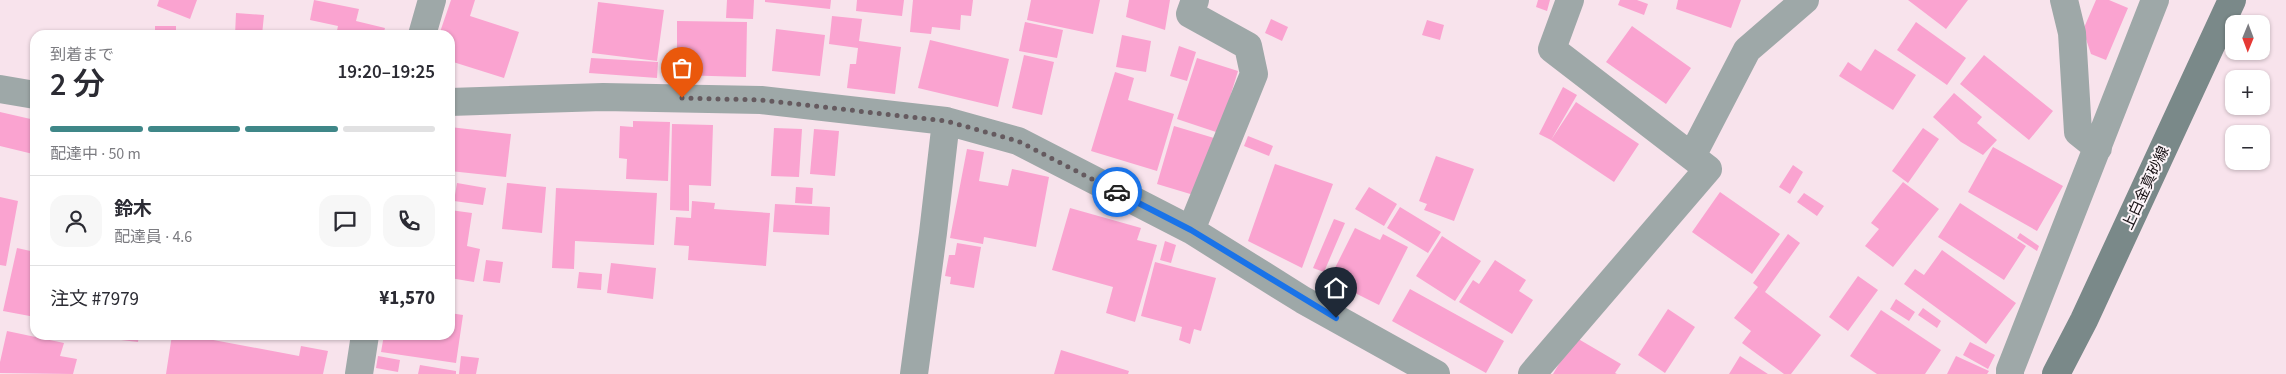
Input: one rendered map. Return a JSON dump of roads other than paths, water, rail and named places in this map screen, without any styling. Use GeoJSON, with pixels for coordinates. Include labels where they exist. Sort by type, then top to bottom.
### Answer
{"type":"FeatureCollection","features":[{"type":"Feature","properties":{"kind":"main road","name":"上白金真砂線"},"geometry":{"type":"LineString","coordinates":[[2056,374],[2114,258],[2232,0]]}},
{"type":"Feature","properties":{"kind":"street"},"geometry":{"type":"LineString","coordinates":[[423,30],[432,0]]}},
{"type":"Feature","properties":{"kind":"street"},"geometry":{"type":"LineString","coordinates":[[1191,230],[1254,74],[1248,46],[1190,14],[1195,0]]}},
{"type":"Feature","properties":{"kind":"street"},"geometry":{"type":"LineString","coordinates":[[1532,374],[1708,169],[1552,49],[1570,0]]}},
{"type":"Feature","properties":{"kind":"street"},"geometry":{"type":"LineString","coordinates":[[1692,156],[1747,50],[1805,0]]}},
{"type":"Feature","properties":{"kind":"street"},"geometry":{"type":"LineString","coordinates":[[2064,0],[2072,33],[2078,132],[2098,148]]}},
{"type":"Feature","properties":{"kind":"street"},"geometry":{"type":"LineString","coordinates":[[2010,374],[2155,0]]}},
{"type":"Feature","properties":{"kind":"street"},"geometry":{"type":"LineString","coordinates":[[0,89],[30,94]]}},
{"type":"Feature","properties":{"kind":"street"},"geometry":{"type":"LineString","coordinates":[[455,102],[603,97],[761,100],[946,121],[1018,141],[1191,230],[1303,300],[1436,374]]}},
{"type":"Feature","properties":{"kind":"street"},"geometry":{"type":"LineString","coordinates":[[914,374],[934,233],[946,121]]}},
{"type":"Feature","properties":{"kind":"street"},"geometry":{"type":"LineString","coordinates":[[359,374],[364,340]]}}]}
